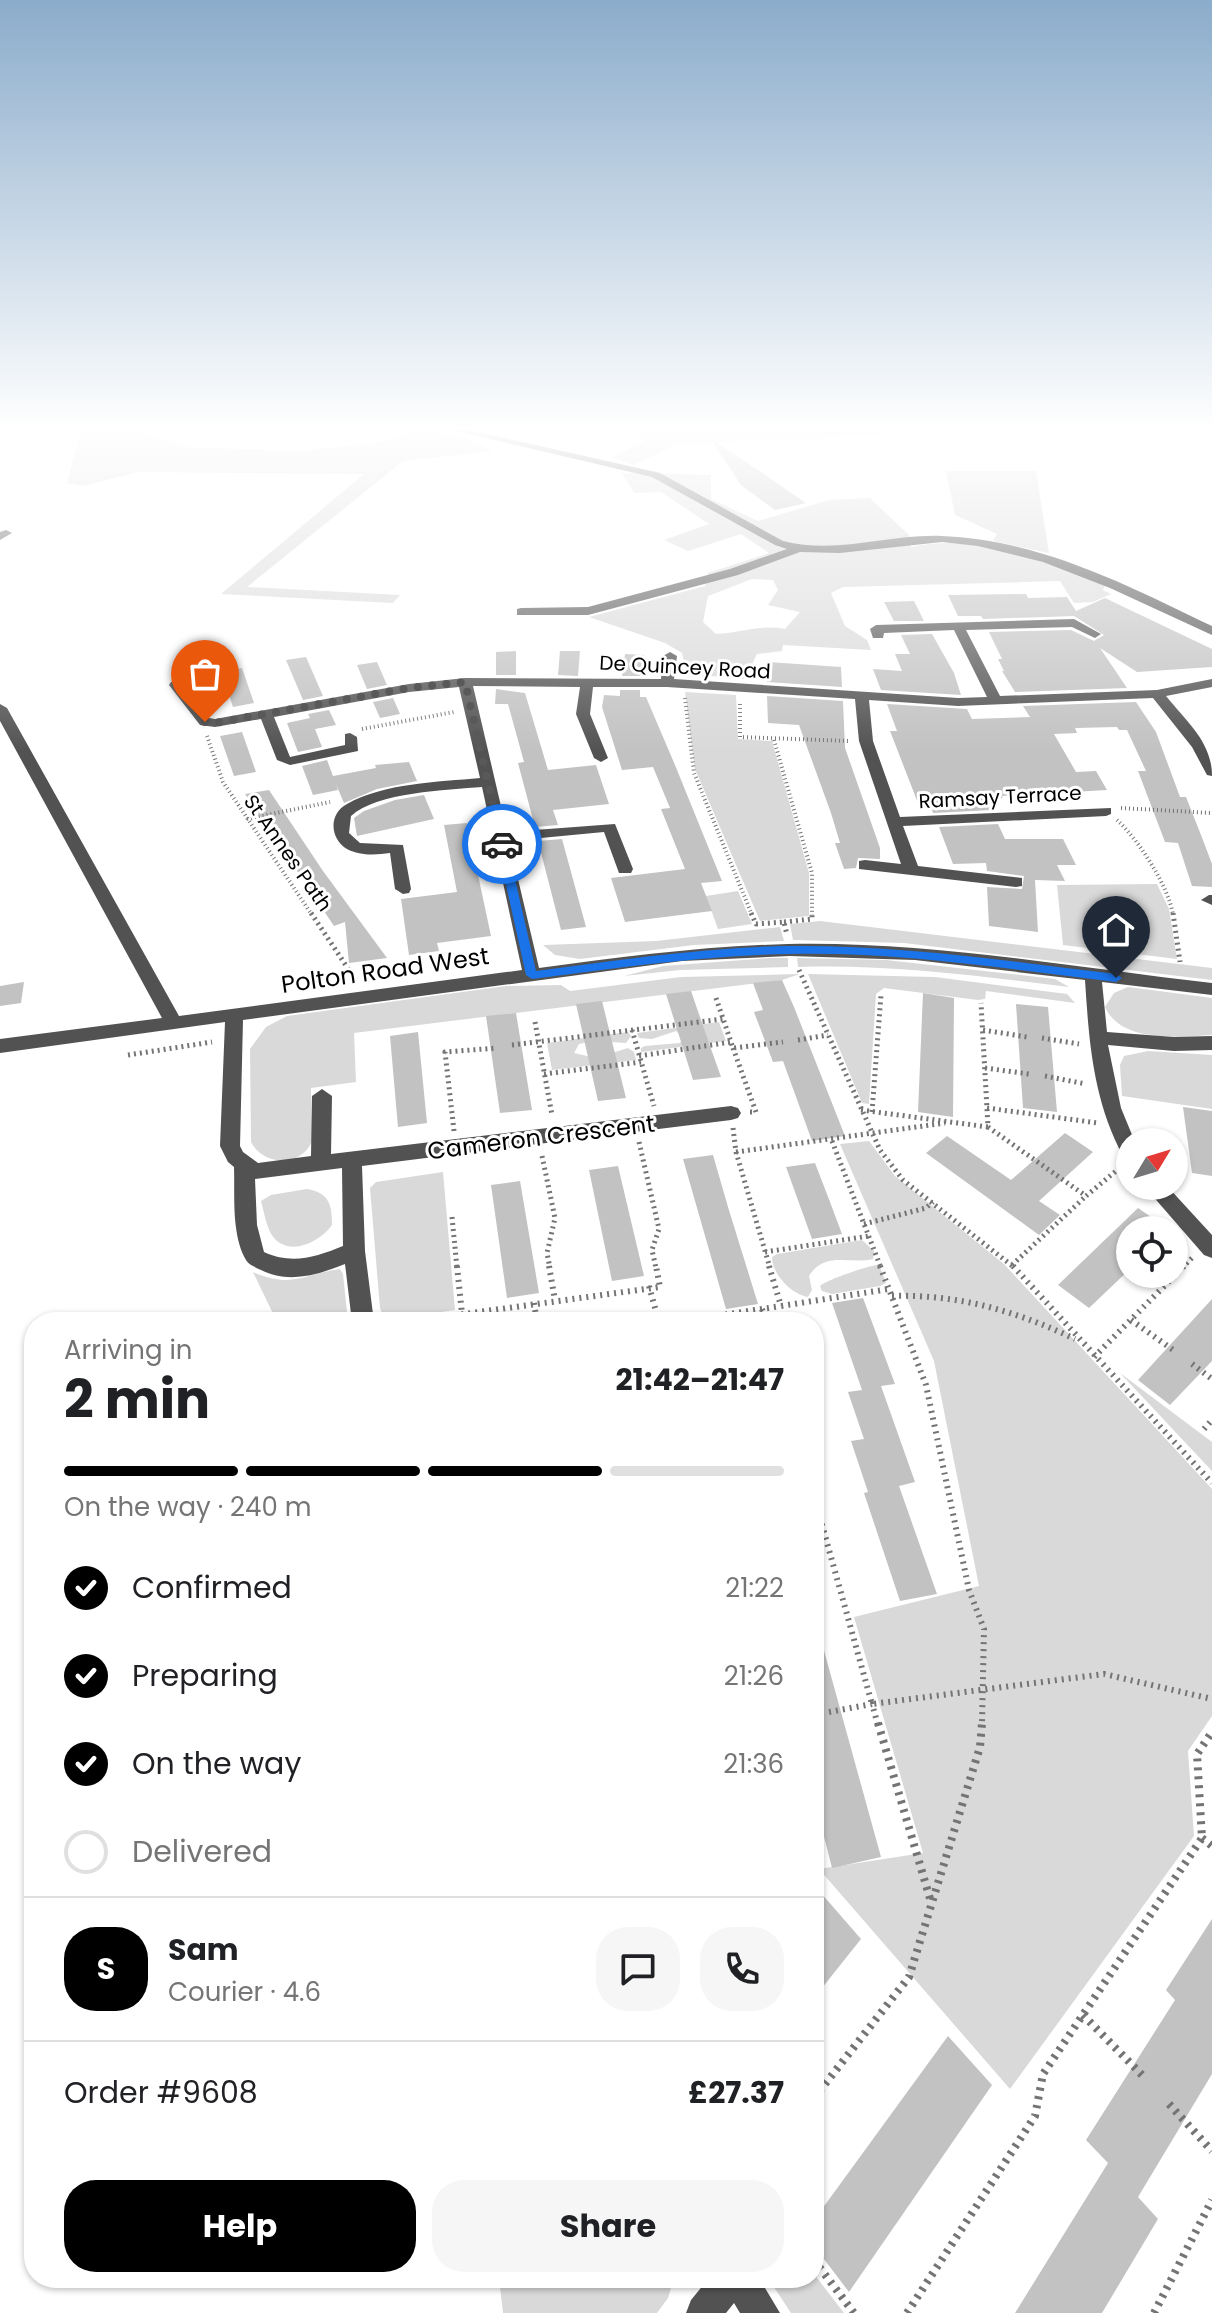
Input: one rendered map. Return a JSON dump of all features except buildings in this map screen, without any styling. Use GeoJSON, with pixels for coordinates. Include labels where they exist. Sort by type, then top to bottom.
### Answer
{"type":"FeatureCollection","features":[{"type":"Feature","properties":{"kind":"street"},"geometry":{"type":"LineString","coordinates":[[766,536],[797,549],[819,552],[920,538],[994,546],[1087,573],[1212,631]]}},
{"type":"Feature","properties":{"kind":"street"},"geometry":{"type":"LineString","coordinates":[[521,612],[588,611],[734,572],[797,549]]}},
{"type":"Feature","properties":{"kind":"street"},"geometry":{"type":"LineString","coordinates":[[878,635],[876,629],[1074,623],[1095,634]]}},
{"type":"Feature","properties":{"kind":"street"},"geometry":{"type":"LineString","coordinates":[[958,626],[995,700]]}},
{"type":"Feature","properties":{"kind":"street"},"geometry":{"type":"LineString","coordinates":[[667,683],[670,656]]}},
{"type":"Feature","properties":{"kind":"street"},"geometry":{"type":"LineString","coordinates":[[465,682],[532,975]]}},
{"type":"Feature","properties":{"kind":"street","name":"De Quincey Road"},"geometry":{"type":"LineString","coordinates":[[215,723],[409,688],[465,682],[667,683],[921,701],[1157,694],[1212,683]]}},
{"type":"Feature","properties":{"kind":"street"},"geometry":{"type":"LineString","coordinates":[[587,682],[583,714],[601,758]]}},
{"type":"Feature","properties":{"kind":"street"},"geometry":{"type":"LineString","coordinates":[[176,685],[205,722],[215,723]]}},
{"type":"Feature","properties":{"kind":"street"},"geometry":{"type":"LineString","coordinates":[[1157,694],[1205,746],[1212,772]]}},
{"type":"Feature","properties":{"kind":"street"},"geometry":{"type":"LineString","coordinates":[[862,697],[866,741],[911,870]]}},
{"type":"Feature","properties":{"kind":"street"},"geometry":{"type":"LineString","coordinates":[[0,708],[174,1024]]}},
{"type":"Feature","properties":{"kind":"street"},"geometry":{"type":"LineString","coordinates":[[266,714],[284,760],[353,748],[350,737]]}},
{"type":"Feature","properties":{"kind":"street"},"geometry":{"type":"LineString","coordinates":[[403,889],[397,848],[355,847],[347,842],[339,822],[341,815],[354,805],[433,788],[487,782]]}},
{"type":"Feature","properties":{"kind":"street","name":"Ramsay Terrace"},"geometry":{"type":"LineString","coordinates":[[896,822],[1106,811]]}},
{"type":"Feature","properties":{"kind":"street"},"geometry":{"type":"LineString","coordinates":[[500,837],[610,827],[625,869]]}},
{"type":"Feature","properties":{"kind":"street"},"geometry":{"type":"LineString","coordinates":[[865,865],[1016,882]]}},
{"type":"Feature","properties":{"kind":"street","name":"Polton Road West"},"geometry":{"type":"LineString","coordinates":[[0,1046],[682,955],[790,950],[915,954],[1212,989]]}},
{"type":"Feature","properties":{"kind":"street"},"geometry":{"type":"LineString","coordinates":[[1093,975],[1103,1088],[1117,1128]]}},
{"type":"Feature","properties":{"kind":"street"},"geometry":{"type":"LineString","coordinates":[[234,1014],[230,1146],[244,1166],[247,1225],[255,1257],[279,1269],[316,1266],[354,1251]]}},
{"type":"Feature","properties":{"kind":"street"},"geometry":{"type":"LineString","coordinates":[[1099,1042],[1212,1043]]}},
{"type":"Feature","properties":{"kind":"street"},"geometry":{"type":"LineString","coordinates":[[321,1165],[322,1096]]}},
{"type":"Feature","properties":{"kind":"street","name":"Cameron Crescent"},"geometry":{"type":"LineString","coordinates":[[244,1166],[269,1172],[731,1113]]}},
{"type":"Feature","properties":{"kind":"street"},"geometry":{"type":"LineString","coordinates":[[352,1161],[354,1251],[362,1312]]}},
{"type":"Feature","properties":{"kind":"street"},"geometry":{"type":"LineString","coordinates":[[1167,1200],[1209,1247]]}},
{"type":"Feature","properties":{"kind":"street"},"geometry":{"type":"LineString","coordinates":[[704,2313],[725,2288]]}},
{"type":"Feature","properties":{"kind":"street"},"geometry":{"type":"LineString","coordinates":[[742,2288],[762,2313]]}},
{"type":"Feature","properties":{"kind":"path"},"geometry":{"type":"LineString","coordinates":[[683,685],[694,773],[756,924],[812,919],[812,873],[774,740]]}},
{"type":"Feature","properties":{"kind":"path"},"geometry":{"type":"LineString","coordinates":[[740,688],[740,737],[866,741]]}},
{"type":"Feature","properties":{"kind":"path"},"geometry":{"type":"LineString","coordinates":[[350,737],[357,730],[471,709]]}},
{"type":"Feature","properties":{"kind":"path","name":"St Annes Path"},"geometry":{"type":"LineString","coordinates":[[215,723],[206,732],[223,782],[356,976],[360,998]]}},
{"type":"Feature","properties":{"kind":"path"},"geometry":{"type":"LineString","coordinates":[[247,819],[339,801],[354,805]]}},
{"type":"Feature","properties":{"kind":"path"},"geometry":{"type":"LineString","coordinates":[[1106,811],[1119,808],[1212,813]]}},
{"type":"Feature","properties":{"kind":"path"},"geometry":{"type":"LineString","coordinates":[[1106,811],[1129,831],[1171,900],[1180,962]]}},
{"type":"Feature","properties":{"kind":"path"},"geometry":{"type":"LineString","coordinates":[[784,922],[793,971],[801,970],[872,1136],[903,1180],[1012,1265],[1212,1483]]}},
{"type":"Feature","properties":{"kind":"path"},"geometry":{"type":"LineString","coordinates":[[872,1112],[881,995]]}},
{"type":"Feature","properties":{"kind":"path"},"geometry":{"type":"LineString","coordinates":[[716,998],[756,1112],[731,1113],[736,1152],[781,1306]]}},
{"type":"Feature","properties":{"kind":"path"},"geometry":{"type":"LineString","coordinates":[[981,1003],[988,1127]]}},
{"type":"Feature","properties":{"kind":"path"},"geometry":{"type":"LineString","coordinates":[[512,1045],[723,1019]]}},
{"type":"Feature","properties":{"kind":"path"},"geometry":{"type":"LineString","coordinates":[[535,1022],[544,1074],[555,1218],[547,1253],[555,1300]]}},
{"type":"Feature","properties":{"kind":"path"},"geometry":{"type":"LineString","coordinates":[[632,1030],[659,1122]]}},
{"type":"Feature","properties":{"kind":"path"},"geometry":{"type":"LineString","coordinates":[[983,1030],[1027,1037]]}},
{"type":"Feature","properties":{"kind":"path"},"geometry":{"type":"LineString","coordinates":[[798,1040],[828,1035]]}},
{"type":"Feature","properties":{"kind":"path"},"geometry":{"type":"LineString","coordinates":[[1042,1038],[1099,1042]]}},
{"type":"Feature","properties":{"kind":"path"},"geometry":{"type":"LineString","coordinates":[[128,1055],[233,1039]]}},
{"type":"Feature","properties":{"kind":"path"},"geometry":{"type":"LineString","coordinates":[[544,1074],[732,1045],[783,1042]]}},
{"type":"Feature","properties":{"kind":"path"},"geometry":{"type":"LineString","coordinates":[[456,1148],[445,1052],[497,1048]]}},
{"type":"Feature","properties":{"kind":"path"},"geometry":{"type":"LineString","coordinates":[[985,1068],[1029,1074]]}},
{"type":"Feature","properties":{"kind":"path"},"geometry":{"type":"LineString","coordinates":[[1045,1076],[1103,1088]]}},
{"type":"Feature","properties":{"kind":"path"},"geometry":{"type":"LineString","coordinates":[[987,1108],[1115,1125]]}},
{"type":"Feature","properties":{"kind":"path"},"geometry":{"type":"LineString","coordinates":[[860,1110],[988,1127],[1086,1196]]}},
{"type":"Feature","properties":{"kind":"path"},"geometry":{"type":"LineString","coordinates":[[736,1152],[872,1136],[952,1122]]}},
{"type":"Feature","properties":{"kind":"path"},"geometry":{"type":"LineString","coordinates":[[475,1312],[649,1286],[660,1287],[652,1250],[659,1229],[635,1125]]}},
{"type":"Feature","properties":{"kind":"path"},"geometry":{"type":"LineString","coordinates":[[824,2085],[909,1977],[980,1747],[985,1689],[984,1629],[969,1590],[926,1385],[832,1141]]}},
{"type":"Feature","properties":{"kind":"path"},"geometry":{"type":"LineString","coordinates":[[1012,1265],[1116,1171]]}},
{"type":"Feature","properties":{"kind":"path"},"geometry":{"type":"LineString","coordinates":[[864,1224],[926,1208],[933,1202]]}},
{"type":"Feature","properties":{"kind":"path"},"geometry":{"type":"LineString","coordinates":[[452,1217],[462,1312]]}},
{"type":"Feature","properties":{"kind":"path"},"geometry":{"type":"LineString","coordinates":[[765,1252],[869,1236]]}},
{"type":"Feature","properties":{"kind":"path"},"geometry":{"type":"LineString","coordinates":[[1094,1357],[1209,1247]]}},
{"type":"Feature","properties":{"kind":"path"},"geometry":{"type":"LineString","coordinates":[[649,1286],[656,1312]]}},
{"type":"Feature","properties":{"kind":"path"},"geometry":{"type":"LineString","coordinates":[[742,1312],[890,1292],[922,1293],[962,1298],[1048,1326],[1079,1341]]}},
{"type":"Feature","properties":{"kind":"path"},"geometry":{"type":"LineString","coordinates":[[534,1303],[535,1312]]}},
{"type":"Feature","properties":{"kind":"path"},"geometry":{"type":"LineString","coordinates":[[1131,1320],[1176,1352]]}},
{"type":"Feature","properties":{"kind":"path"},"geometry":{"type":"LineString","coordinates":[[1192,1364],[1212,1379]]}},
{"type":"Feature","properties":{"kind":"path"},"geometry":{"type":"LineString","coordinates":[[1204,1429],[1212,1420]]}},
{"type":"Feature","properties":{"kind":"path"},"geometry":{"type":"LineString","coordinates":[[824,1532],[932,1903]]}},
{"type":"Feature","properties":{"kind":"path"},"geometry":{"type":"LineString","coordinates":[[829,1712],[1104,1674],[1212,1699]]}},
{"type":"Feature","properties":{"kind":"path"},"geometry":{"type":"LineString","coordinates":[[907,2313],[1035,2116],[1043,2074],[1202,1838],[1197,1754],[1212,1732]]}},
{"type":"Feature","properties":{"kind":"path"},"geometry":{"type":"LineString","coordinates":[[1202,1838],[1212,1846]]}},
{"type":"Feature","properties":{"kind":"path"},"geometry":{"type":"LineString","coordinates":[[1083,2015],[1146,2079]]}},
{"type":"Feature","properties":{"kind":"path"},"geometry":{"type":"LineString","coordinates":[[1169,2104],[1212,2151]]}},
{"type":"Feature","properties":{"kind":"path"},"geometry":{"type":"LineString","coordinates":[[1154,2313],[1212,2200]]}},
{"type":"Feature","properties":{"kind":"path"},"geometry":{"type":"LineString","coordinates":[[824,2273],[854,2313]]}},
{"type":"Feature","properties":{"kind":"shaded area"},"geometry":{"type":"Polygon","coordinates":[[[290,536],[310,536],[247,587],[400,595],[393,603],[221,594],[290,536]]]}},
{"type":"Feature","properties":{"kind":"shaded area"},"geometry":{"type":"Polygon","coordinates":[[[675,536],[735,536],[688,551],[664,540],[675,536]]]}},
{"type":"Feature","properties":{"kind":"shaded area"},"geometry":{"type":"Polygon","coordinates":[[[744,536],[909,536],[911,547],[960,543],[1035,558],[1105,585],[1103,590],[1111,594],[1093,602],[1074,603],[1060,581],[843,587],[831,593],[845,626],[867,640],[871,650],[783,645],[782,651],[757,654],[745,679],[687,674],[682,653],[665,643],[589,617],[705,586],[708,573],[769,553],[744,536]],[[752,579],[708,596],[703,622],[716,634],[759,628],[785,629],[800,612],[768,605],[778,590],[773,580],[752,579]]]}},
{"type":"Feature","properties":{"kind":"shaded area"},"geometry":{"type":"Polygon","coordinates":[[[996,536],[1046,536],[1049,553],[993,541],[996,536]]]}},
{"type":"Feature","properties":{"kind":"shaded area"},"geometry":{"type":"Polygon","coordinates":[[[685,692],[736,695],[738,739],[772,741],[809,873],[809,916],[760,921],[695,769],[685,692]]]}},
{"type":"Feature","properties":{"kind":"shaded area"},"geometry":{"type":"Polygon","coordinates":[[[1157,884],[1169,909],[1177,959],[1063,945],[1057,885],[1157,884]]]}},
{"type":"Feature","properties":{"kind":"shaded area"},"geometry":{"type":"Polygon","coordinates":[[[738,891],[752,924],[718,929],[706,896],[738,891]]]}},
{"type":"Feature","properties":{"kind":"shaded area"},"geometry":{"type":"Polygon","coordinates":[[[820,921],[1212,968],[1212,980],[904,943],[793,940],[790,924],[820,921]]]}},
{"type":"Feature","properties":{"kind":"shaded area"},"geometry":{"type":"Polygon","coordinates":[[[780,927],[784,941],[694,945],[580,959],[555,955],[543,945],[656,941],[780,927]]]}},
{"type":"Feature","properties":{"kind":"shaded area"},"geometry":{"type":"Polygon","coordinates":[[[788,958],[788,967],[680,970],[624,976],[663,966],[788,958]]]}},
{"type":"Feature","properties":{"kind":"shaded area"},"geometry":{"type":"Polygon","coordinates":[[[797,958],[886,960],[1055,979],[1069,987],[900,969],[798,967],[797,958]]]}},
{"type":"Feature","properties":{"kind":"shaded area"},"geometry":{"type":"Polygon","coordinates":[[[800,974],[782,980],[354,1033],[356,1082],[311,1088],[312,1141],[307,1150],[291,1160],[282,1161],[264,1156],[251,1142],[250,1049],[266,1027],[287,1016],[506,986],[561,985],[570,991],[681,977],[800,974]]]}},
{"type":"Feature","properties":{"kind":"shaded area"},"geometry":{"type":"Polygon","coordinates":[[[808,974],[935,977],[1067,994],[1075,1003],[986,991],[985,999],[978,1000],[884,988],[876,994],[869,1104],[862,1103],[808,974]]]}},
{"type":"Feature","properties":{"kind":"shaded area"},"geometry":{"type":"Polygon","coordinates":[[[1128,987],[1212,998],[1212,1035],[1168,1037],[1124,1027],[1113,1019],[1105,1007],[1114,993],[1128,987]]]}},
{"type":"Feature","properties":{"kind":"shaded area"},"geometry":{"type":"Polygon","coordinates":[[[719,1022],[726,1041],[641,1052],[645,1046],[680,1043],[684,1038],[676,1031],[652,1039],[639,1038],[637,1033],[719,1022]]]}},
{"type":"Feature","properties":{"kind":"shaded area"},"geometry":{"type":"Polygon","coordinates":[[[628,1032],[631,1036],[626,1043],[594,1041],[579,1044],[574,1053],[596,1058],[628,1048],[634,1052],[636,1060],[552,1070],[547,1043],[628,1032]]]}},
{"type":"Feature","properties":{"kind":"shaded area"},"geometry":{"type":"Polygon","coordinates":[[[1148,1051],[1212,1055],[1212,1109],[1122,1096],[1120,1065],[1124,1056],[1148,1051]]]}},
{"type":"Feature","properties":{"kind":"shaded area"},"geometry":{"type":"Polygon","coordinates":[[[869,1141],[895,1176],[1004,1264],[1212,1489],[1212,1716],[1188,1751],[1194,1836],[1010,2089],[824,1875],[824,1868],[923,1853],[854,1617],[979,1586],[934,1361],[840,1144],[869,1141]]]}},
{"type":"Feature","properties":{"kind":"shaded area"},"geometry":{"type":"Polygon","coordinates":[[[443,1172],[455,1310],[382,1312],[370,1188],[376,1182],[443,1172]]]}},
{"type":"Feature","properties":{"kind":"shaded area"},"geometry":{"type":"Polygon","coordinates":[[[307,1189],[320,1193],[328,1201],[332,1225],[305,1245],[281,1244],[269,1230],[261,1201],[271,1195],[307,1189]]]}},
{"type":"Feature","properties":{"kind":"shaded area"},"geometry":{"type":"Polygon","coordinates":[[[862,1240],[874,1251],[873,1259],[823,1263],[809,1276],[812,1290],[808,1297],[795,1292],[775,1270],[772,1257],[777,1254],[862,1240]]]}},
{"type":"Feature","properties":{"kind":"shaded area"},"geometry":{"type":"Polygon","coordinates":[[[876,1265],[880,1267],[886,1283],[880,1286],[832,1294],[822,1291],[820,1286],[830,1280],[876,1265]]]}},
{"type":"Feature","properties":{"kind":"shaded area"},"geometry":{"type":"Polygon","coordinates":[[[340,1269],[343,1274],[347,1312],[272,1312],[253,1272],[288,1280],[340,1269]]]}},
{"type":"Feature","properties":{"kind":"shaded area"},"geometry":{"type":"Polygon","coordinates":[[[1120,1373],[1212,1442],[1212,1471],[1120,1373]]]}},
{"type":"Feature","properties":{"kind":"shaded area"},"geometry":{"type":"Polygon","coordinates":[[[824,2287],[844,2313],[791,2313],[775,2288],[824,2287]]]}},
{"type":"Feature","properties":{"kind":"shaded area"},"geometry":{"type":"Polygon","coordinates":[[[500,2288],[671,2288],[657,2313],[503,2313],[500,2288]]]}},
{"type":"Feature","properties":{"kind":"way so far"},"geometry":{"type":"LineString","coordinates":[[205,722],[215,723],[409,688],[465,682],[502,844]]}},
{"type":"Feature","properties":{"kind":"route"},"geometry":{"type":"LineString","coordinates":[[502,844],[532,975],[682,955],[790,950],[915,954],[1116,978]]}}]}
